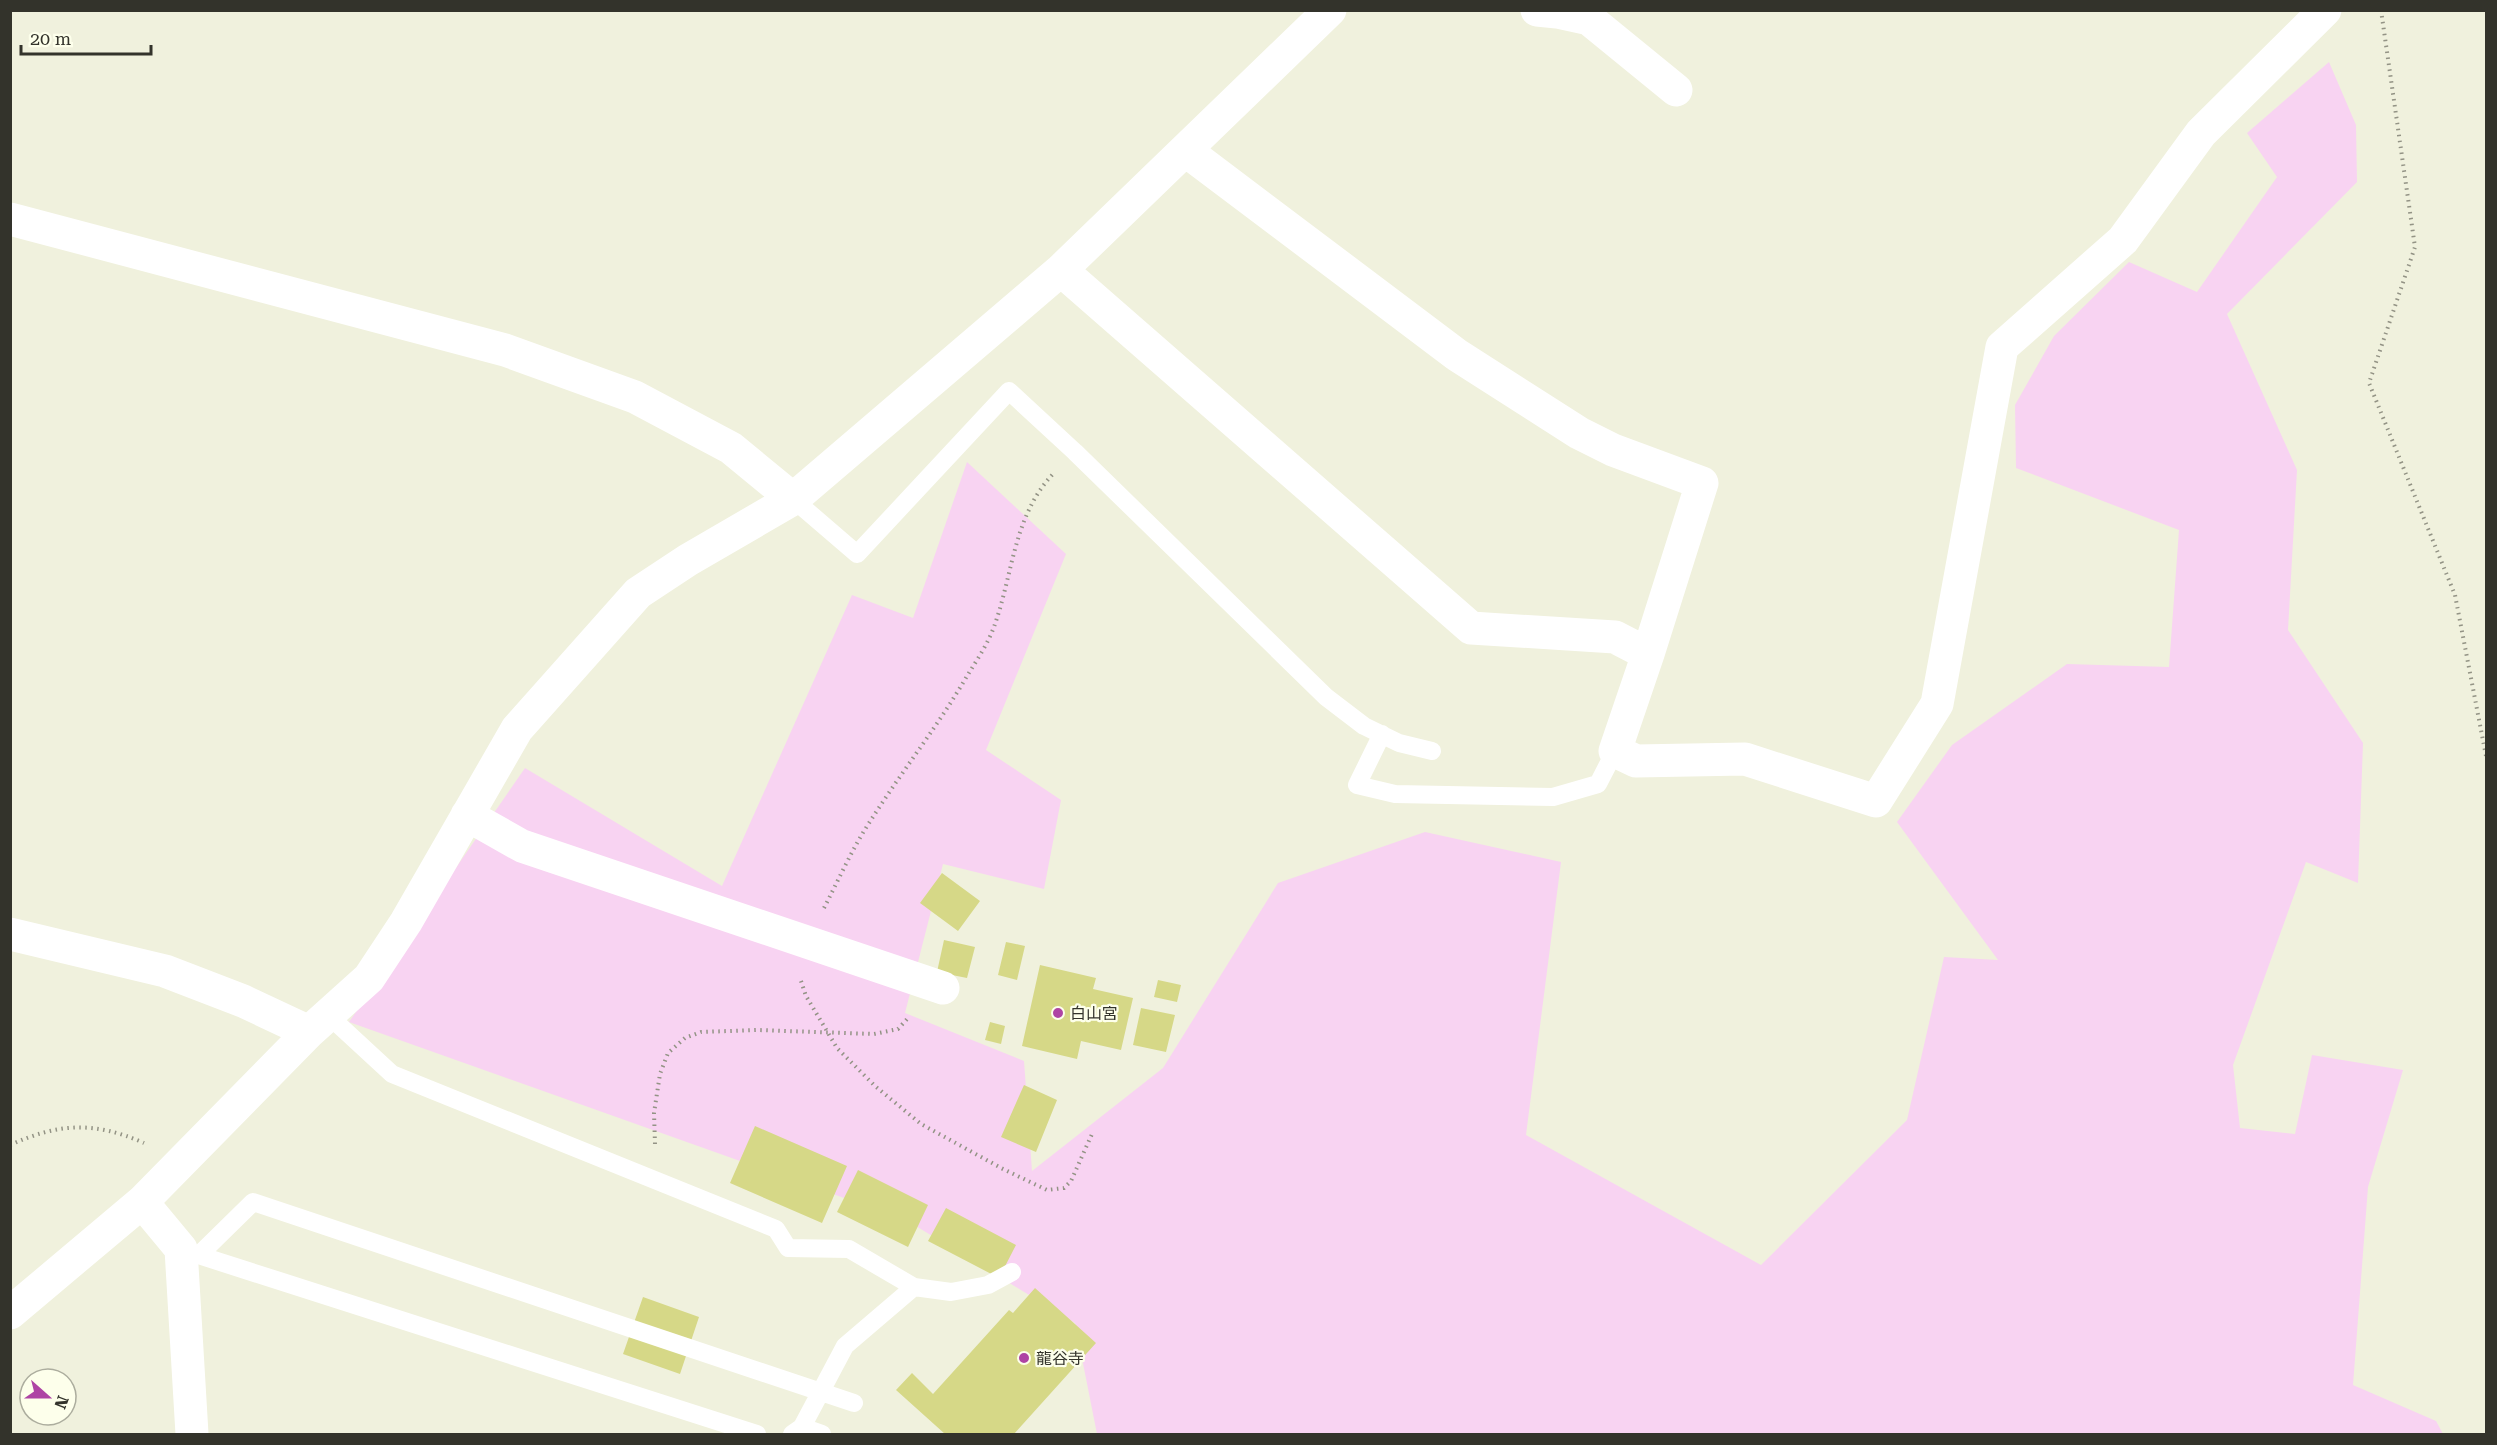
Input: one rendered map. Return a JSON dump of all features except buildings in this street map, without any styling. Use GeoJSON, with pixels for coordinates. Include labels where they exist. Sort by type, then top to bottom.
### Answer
{"type":"FeatureCollection","features":[{"type":"Feature","properties":{"kind":"street"},"geometry":{"type":"LineString","coordinates":[[10,1314],[142,1202],[318,1024],[369,978],[406,922],[517,729],[638,593],[688,560],[793,499],[1061,270],[1330,10]]}},
{"type":"Feature","properties":{"kind":"street"},"geometry":{"type":"LineString","coordinates":[[1537,10],[1589,19],[1677,90]]}},
{"type":"Feature","properties":{"kind":"street"},"geometry":{"type":"LineString","coordinates":[[1185,150],[1457,355],[1579,433],[1613,450],[1702,483],[1615,751],[1636,761],[1745,759],[1876,801],[1937,704],[2002,347],[2123,240],[2201,132],[2325,10]]}},
{"type":"Feature","properties":{"kind":"street"},"geometry":{"type":"LineString","coordinates":[[10,219],[506,350],[635,397],[731,448],[793,499]]}},
{"type":"Feature","properties":{"kind":"street"},"geometry":{"type":"LineString","coordinates":[[1061,270],[1471,628],[1615,637],[1648,654]]}},
{"type":"Feature","properties":{"kind":"street"},"geometry":{"type":"LineString","coordinates":[[467,815],[522,846],[933,985]]}},
{"type":"Feature","properties":{"kind":"street"},"geometry":{"type":"LineString","coordinates":[[10,934],[165,971],[243,1001],[318,1024]]}},
{"type":"Feature","properties":{"kind":"street"},"geometry":{"type":"LineString","coordinates":[[142,1202],[190,1252],[192,1434]]}},
{"type":"Feature","properties":{"kind":"lane"},"geometry":{"type":"LineString","coordinates":[[793,499],[857,554],[1009,391],[1076,452],[1326,697],[1364,726],[1399,742],[1432,751]]}},
{"type":"Feature","properties":{"kind":"lane"},"geometry":{"type":"LineString","coordinates":[[1382,734],[1357,785],[1395,794],[1553,797],[1598,784],[1615,751]]}},
{"type":"Feature","properties":{"kind":"lane"},"geometry":{"type":"LineString","coordinates":[[318,1024],[392,1074],[776,1229],[788,1248],[849,1249],[914,1287],[951,1292],[988,1285],[1012,1272]]}},
{"type":"Feature","properties":{"kind":"lane"},"geometry":{"type":"LineString","coordinates":[[190,1252],[253,1202],[854,1403]]}},
{"type":"Feature","properties":{"kind":"lane"},"geometry":{"type":"LineString","coordinates":[[190,1252],[757,1434]]}},
{"type":"Feature","properties":{"kind":"lane"},"geometry":{"type":"LineString","coordinates":[[822,1434],[797,1431],[845,1346],[914,1287]]}},
{"type":"Feature","properties":{"kind":"path"},"geometry":{"type":"LineString","coordinates":[[2381,10],[2415,247],[2369,383],[2455,595],[2487,756]]}},
{"type":"Feature","properties":{"kind":"path"},"geometry":{"type":"LineString","coordinates":[[1076,452],[1042,485],[1032,503],[1015,545],[995,626],[942,718],[869,821],[807,942],[797,970],[806,996],[837,1048],[875,1086],[921,1124],[1003,1169],[1047,1190],[1064,1188],[1071,1181],[1092,1134]]}},
{"type":"Feature","properties":{"kind":"path"},"geometry":{"type":"LineString","coordinates":[[662,1184],[653,1137],[660,1074],[668,1053],[685,1038],[701,1032],[757,1030],[874,1034],[898,1029],[908,1020],[933,985]]}},
{"type":"Feature","properties":{"kind":"path"},"geometry":{"type":"LineString","coordinates":[[10,1145],[36,1133],[69,1126],[103,1129],[136,1140],[183,1161]]}},
{"type":"Feature","properties":{"kind":"shaded area"},"geometry":{"type":"Polygon","coordinates":[[[2329,62],[2356,125],[2357,182],[2227,314],[2297,470],[2288,630],[2363,743],[2358,883],[2306,862],[2233,1065],[2240,1128],[2295,1134],[2312,1055],[2403,1070],[2368,1187],[2353,1385],[2436,1421],[2443,1434],[1097,1434],[1075,1323],[906,1220],[349,1022],[525,768],[722,886],[852,595],[913,618],[967,462],[1066,554],[986,750],[1061,800],[1044,889],[943,864],[905,1013],[1024,1061],[1032,1171],[1163,1068],[1278,883],[1425,832],[1561,862],[1526,1135],[1761,1265],[1907,1120],[1944,957],[1998,960],[1897,822],[1952,745],[2067,664],[2169,667],[2179,530],[2016,468],[2015,405],[2054,336],[2129,262],[2197,292],[2277,177],[2247,133],[2329,62]]]}},
{"type":"Feature","properties":{"kind":"place","name":"白山宮"},"geometry":{"type":"Point","coordinates":[1058,1013]}},
{"type":"Feature","properties":{"kind":"place","name":"龍谷寺"},"geometry":{"type":"Point","coordinates":[1024,1358]}}]}
